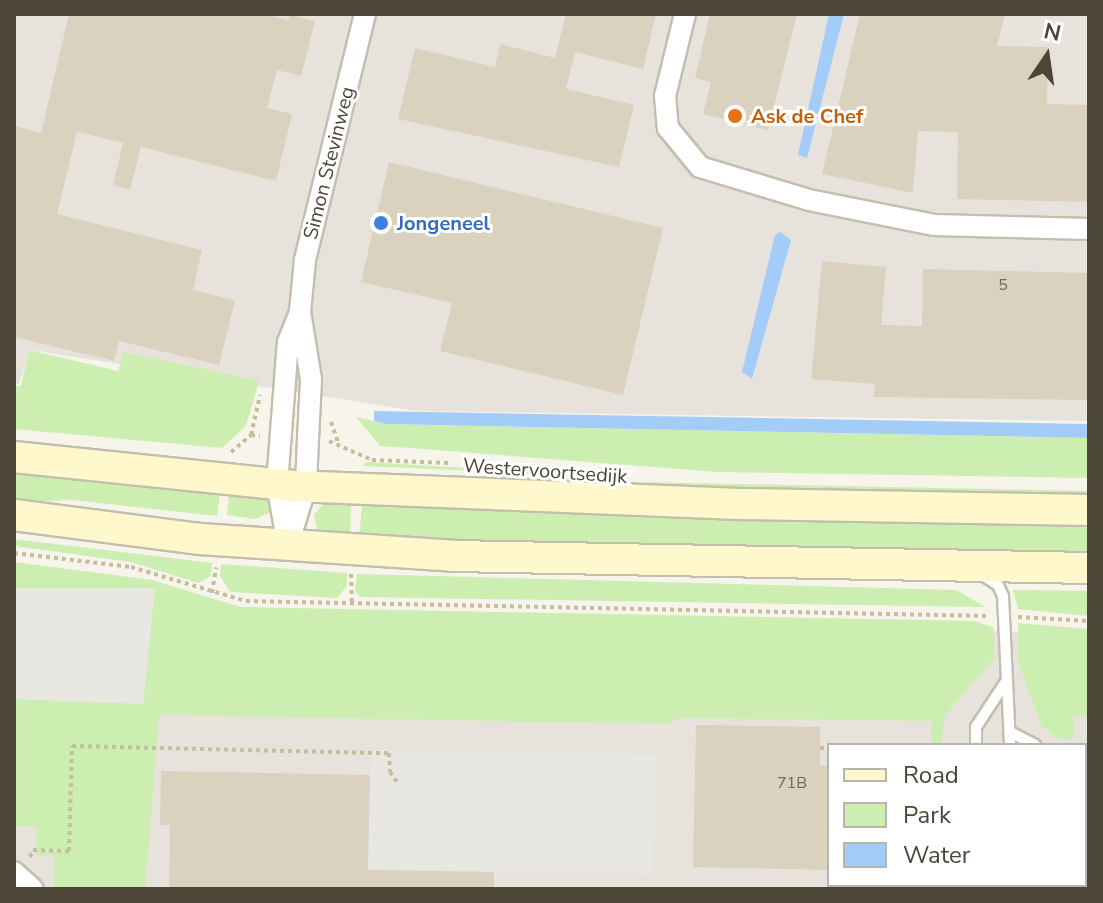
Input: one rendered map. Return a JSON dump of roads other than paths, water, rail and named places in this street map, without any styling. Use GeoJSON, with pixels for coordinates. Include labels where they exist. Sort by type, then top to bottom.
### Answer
{"type":"FeatureCollection","features":[{"type":"Feature","properties":{"kind":"main road","name":"Westervoortsedijk"},"geometry":{"type":"LineString","coordinates":[[14,457],[292,485],[746,504],[1089,510]]}},
{"type":"Feature","properties":{"kind":"main road"},"geometry":{"type":"LineString","coordinates":[[14,515],[288,545],[453,556],[1089,568]]}},
{"type":"Feature","properties":{"kind":"street","name":"Simon Stevinweg"},"geometry":{"type":"LineString","coordinates":[[292,485],[308,439],[311,379],[300,312],[305,260],[365,14]]}},
{"type":"Feature","properties":{"kind":"street"},"geometry":{"type":"LineString","coordinates":[[685,14],[665,96],[668,128],[700,167],[809,200],[934,225],[1089,229]]}},
{"type":"Feature","properties":{"kind":"street","name":"Simon Stevinweg"},"geometry":{"type":"LineString","coordinates":[[292,485],[280,437],[288,342],[300,312]]}},
{"type":"Feature","properties":{"kind":"street"},"geometry":{"type":"LineString","coordinates":[[288,545],[292,485]]}},
{"type":"Feature","properties":{"kind":"street"},"geometry":{"type":"LineString","coordinates":[[18,866],[33,889]]}},
{"type":"Feature","properties":{"kind":"lane"},"geometry":{"type":"LineString","coordinates":[[969,567],[998,585],[1009,678],[1010,743]]}},
{"type":"Feature","properties":{"kind":"lane"},"geometry":{"type":"LineString","coordinates":[[976,743],[976,727],[1009,678]]}},
{"type":"Feature","properties":{"kind":"lane"},"geometry":{"type":"LineString","coordinates":[[1010,732],[1031,743]]}},
{"type":"Feature","properties":{"kind":"water"},"geometry":{"type":"Polygon","coordinates":[[[829,14],[844,14],[807,158],[798,155],[829,14]]]}},
{"type":"Feature","properties":{"kind":"water"},"geometry":{"type":"Polygon","coordinates":[[[780,232],[791,240],[752,379],[742,372],[775,235],[780,232]]]}},
{"type":"Feature","properties":{"kind":"water"},"geometry":{"type":"Polygon","coordinates":[[[374,411],[1089,424],[1089,438],[387,424],[374,421],[374,411]]]}},
{"type":"Feature","properties":{"kind":"place","name":"Ask de Chef"},"geometry":{"type":"Point","coordinates":[735,116]}},
{"type":"Feature","properties":{"kind":"place","name":"Jongeneel"},"geometry":{"type":"Point","coordinates":[381,223]}}]}
